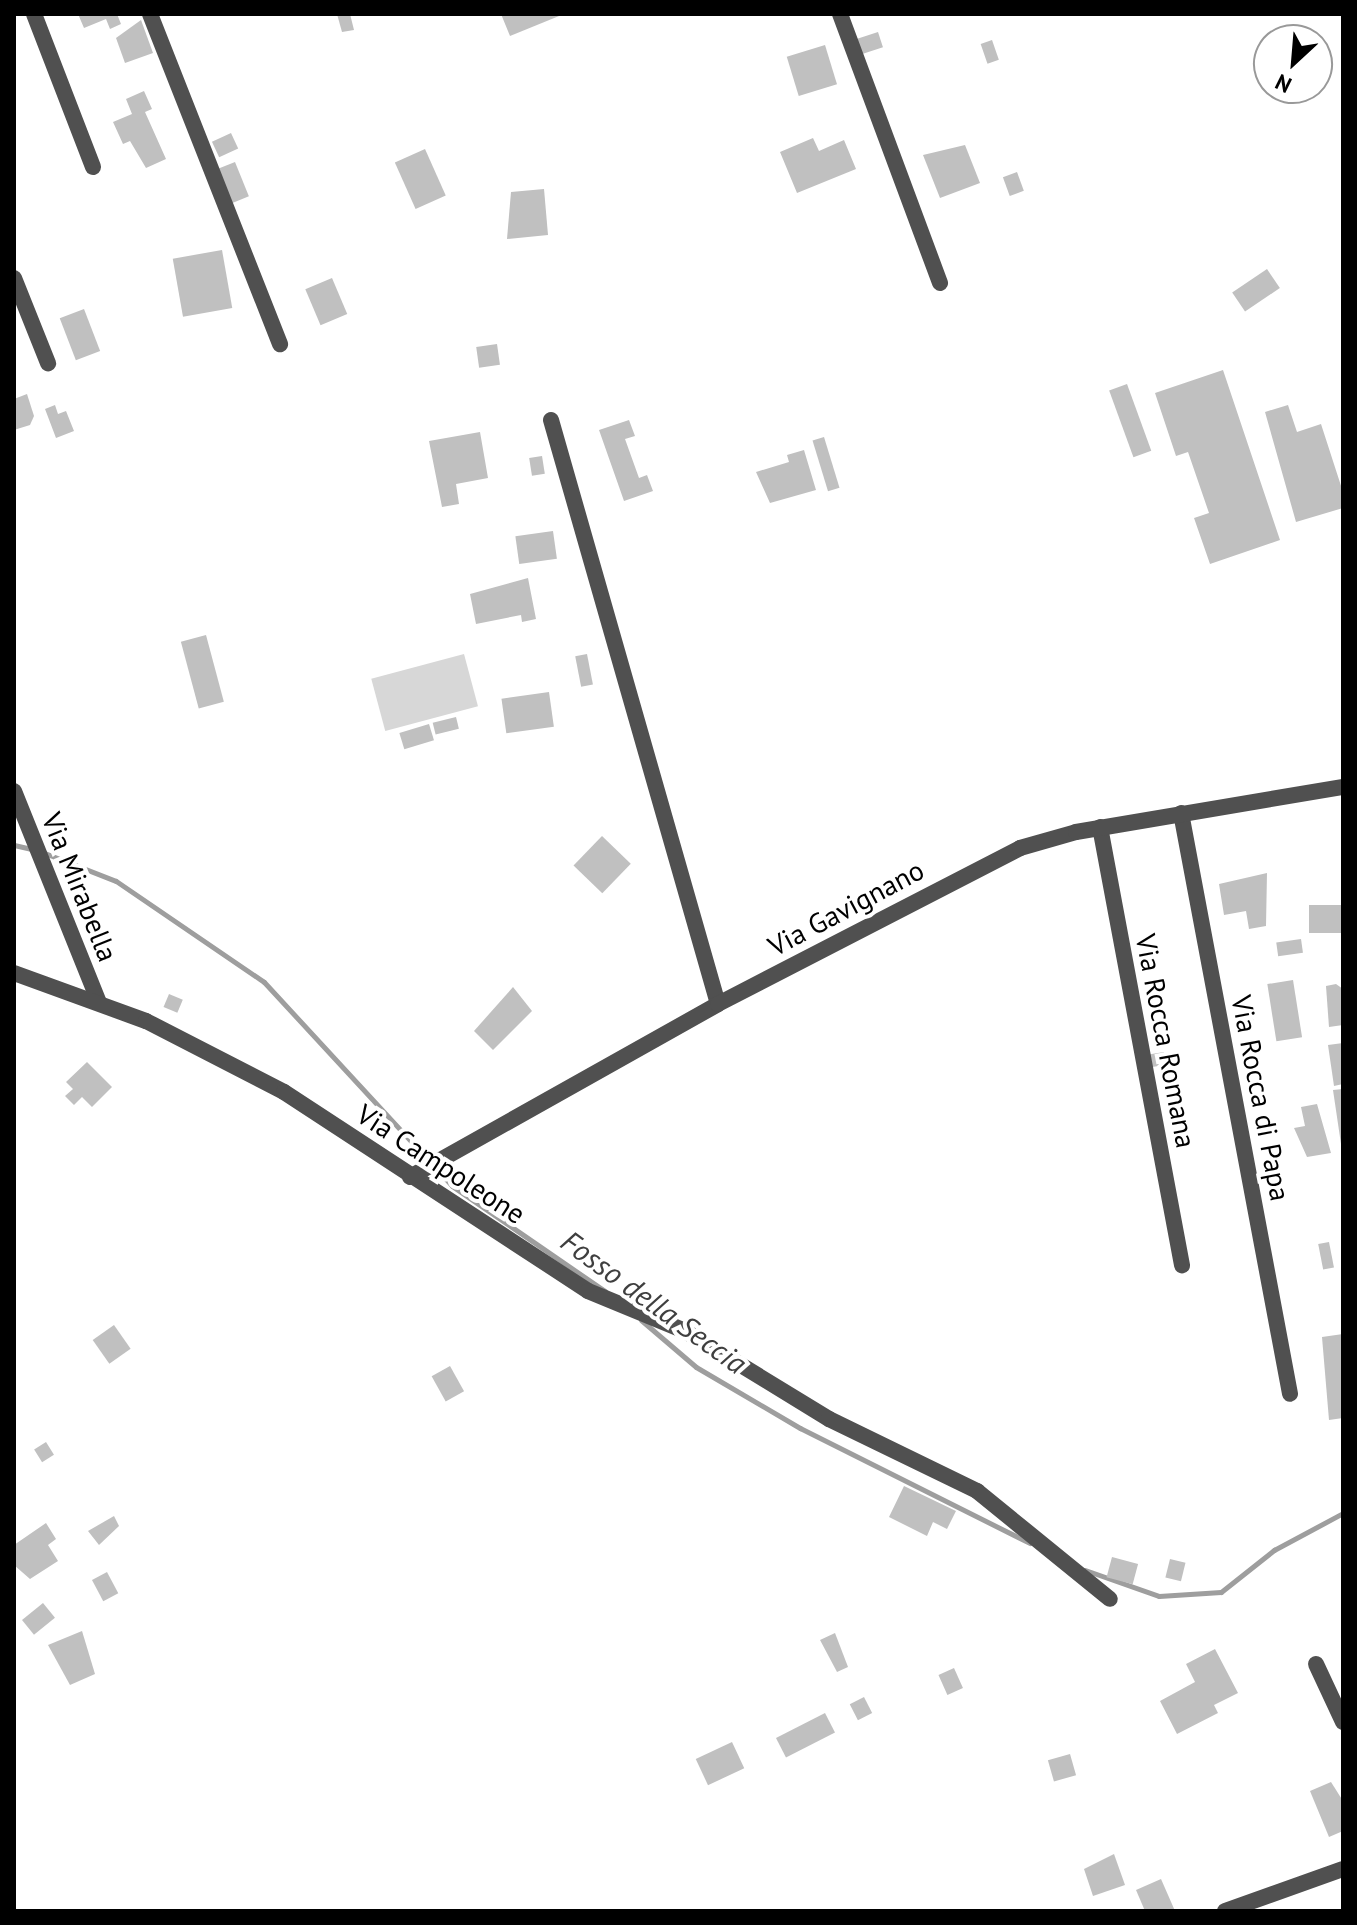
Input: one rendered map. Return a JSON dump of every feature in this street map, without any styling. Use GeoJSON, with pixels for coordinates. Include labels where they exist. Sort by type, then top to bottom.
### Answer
{"type":"FeatureCollection","features":[{"type":"Feature","properties":{"kind":"street"},"geometry":{"type":"LineString","coordinates":[[34,14],[93,167]]}},
{"type":"Feature","properties":{"kind":"street"},"geometry":{"type":"LineString","coordinates":[[150,14],[280,344]]}},
{"type":"Feature","properties":{"kind":"street"},"geometry":{"type":"LineString","coordinates":[[840,14],[940,283]]}},
{"type":"Feature","properties":{"kind":"street"},"geometry":{"type":"LineString","coordinates":[[14,278],[48,363]]}},
{"type":"Feature","properties":{"kind":"street"},"geometry":{"type":"LineString","coordinates":[[551,420],[718,1004]]}},
{"type":"Feature","properties":{"kind":"street","name":"Via Gavignano"},"geometry":{"type":"LineString","coordinates":[[410,1177],[718,1004],[1000,857],[1100,827],[1343,787]]}},
{"type":"Feature","properties":{"kind":"street","name":"Via Mirabella"},"geometry":{"type":"LineString","coordinates":[[14,791],[99,1002]]}},
{"type":"Feature","properties":{"kind":"street","name":"Via Rocca di Papa"},"geometry":{"type":"LineString","coordinates":[[1181,813],[1290,1394]]}},
{"type":"Feature","properties":{"kind":"street","name":"Via Rocca Romana"},"geometry":{"type":"LineString","coordinates":[[1100,827],[1182,1265]]}},
{"type":"Feature","properties":{"kind":"street","name":"Via Campoleone"},"geometry":{"type":"LineString","coordinates":[[14,973],[99,1002],[258,1077],[606,1300],[710,1345],[837,1424],[977,1491],[1055,1551],[1110,1599]]}},
{"type":"Feature","properties":{"kind":"street"},"geometry":{"type":"LineString","coordinates":[[1316,1664],[1343,1722]]}},
{"type":"Feature","properties":{"kind":"street"},"geometry":{"type":"LineString","coordinates":[[1225,1911],[1343,1869]]}},
{"type":"Feature","properties":{"kind":"shaded area"},"geometry":{"type":"Polygon","coordinates":[[[464,654],[478,706],[385,731],[371,679],[464,654]]]}},
{"type":"Feature","properties":{"kind":"building"},"geometry":{"type":"Polygon","coordinates":[[[78,14],[117,14],[121,24],[110,29],[106,19],[84,28],[78,14]]]}},
{"type":"Feature","properties":{"kind":"building"},"geometry":{"type":"Polygon","coordinates":[[[337,14],[350,14],[354,30],[342,32],[337,14]]]}},
{"type":"Feature","properties":{"kind":"building"},"geometry":{"type":"Polygon","coordinates":[[[501,14],[564,14],[510,36],[501,14]]]}},
{"type":"Feature","properties":{"kind":"building"},"geometry":{"type":"Polygon","coordinates":[[[141,20],[153,53],[125,63],[116,38],[141,20]]]}},
{"type":"Feature","properties":{"kind":"building"},"geometry":{"type":"Polygon","coordinates":[[[878,32],[883,47],[859,55],[854,40],[878,32]]]}},
{"type":"Feature","properties":{"kind":"building"},"geometry":{"type":"Polygon","coordinates":[[[992,40],[999,60],[987,64],[981,44],[992,40]]]}},
{"type":"Feature","properties":{"kind":"building"},"geometry":{"type":"Polygon","coordinates":[[[825,45],[837,84],[799,96],[787,57],[825,45]]]}},
{"type":"Feature","properties":{"kind":"building"},"geometry":{"type":"Polygon","coordinates":[[[144,91],[152,109],[145,112],[166,159],[146,168],[130,141],[123,144],[113,122],[132,114],[126,99],[144,91]]]}},
{"type":"Feature","properties":{"kind":"building"},"geometry":{"type":"Polygon","coordinates":[[[231,133],[238,148],[219,157],[212,142],[231,133]]]}},
{"type":"Feature","properties":{"kind":"building"},"geometry":{"type":"Polygon","coordinates":[[[813,138],[819,151],[844,140],[856,169],[797,193],[780,152],[813,138]]]}},
{"type":"Feature","properties":{"kind":"building"},"geometry":{"type":"Polygon","coordinates":[[[965,145],[980,183],[940,198],[923,155],[965,145]]]}},
{"type":"Feature","properties":{"kind":"building"},"geometry":{"type":"Polygon","coordinates":[[[425,149],[446,196],[416,209],[395,162],[425,149]]]}},
{"type":"Feature","properties":{"kind":"building"},"geometry":{"type":"Polygon","coordinates":[[[235,162],[249,196],[229,204],[216,170],[235,162]]]}},
{"type":"Feature","properties":{"kind":"building"},"geometry":{"type":"Polygon","coordinates":[[[1017,172],[1024,191],[1010,196],[1003,177],[1017,172]]]}},
{"type":"Feature","properties":{"kind":"building"},"geometry":{"type":"Polygon","coordinates":[[[544,189],[548,235],[507,239],[511,192],[544,189]]]}},
{"type":"Feature","properties":{"kind":"building"},"geometry":{"type":"Polygon","coordinates":[[[222,250],[232,308],[183,317],[173,259],[222,250]]]}},
{"type":"Feature","properties":{"kind":"building"},"geometry":{"type":"Polygon","coordinates":[[[1267,269],[1280,288],[1245,312],[1232,292],[1267,269]]]}},
{"type":"Feature","properties":{"kind":"building"},"geometry":{"type":"Polygon","coordinates":[[[332,278],[347,314],[321,325],[305,289],[332,278]]]}},
{"type":"Feature","properties":{"kind":"building"},"geometry":{"type":"Polygon","coordinates":[[[84,309],[100,351],[76,360],[60,318],[84,309]]]}},
{"type":"Feature","properties":{"kind":"building"},"geometry":{"type":"Polygon","coordinates":[[[497,344],[500,365],[479,368],[476,347],[497,344]]]}},
{"type":"Feature","properties":{"kind":"building"},"geometry":{"type":"Polygon","coordinates":[[[1223,370],[1280,540],[1210,564],[1194,518],[1209,513],[1188,452],[1176,456],[1155,393],[1223,370]]]}},
{"type":"Feature","properties":{"kind":"building"},"geometry":{"type":"Polygon","coordinates":[[[1127,384],[1151,451],[1133,457],[1109,390],[1127,384]]]}},
{"type":"Feature","properties":{"kind":"building"},"geometry":{"type":"Polygon","coordinates":[[[27,394],[34,416],[30,425],[14,430],[14,399],[27,394]]]}},
{"type":"Feature","properties":{"kind":"building"},"geometry":{"type":"Polygon","coordinates":[[[55,405],[58,414],[66,411],[74,431],[56,438],[45,409],[55,405]]]}},
{"type":"Feature","properties":{"kind":"building"},"geometry":{"type":"Polygon","coordinates":[[[1288,405],[1297,432],[1321,424],[1343,492],[1343,508],[1296,522],[1265,412],[1288,405]]]}},
{"type":"Feature","properties":{"kind":"building"},"geometry":{"type":"Polygon","coordinates":[[[629,420],[635,436],[625,439],[639,478],[647,475],[653,491],[624,501],[599,430],[629,420]]]}},
{"type":"Feature","properties":{"kind":"building"},"geometry":{"type":"Polygon","coordinates":[[[480,432],[488,478],[456,484],[459,504],[442,507],[429,441],[480,432]]]}},
{"type":"Feature","properties":{"kind":"building"},"geometry":{"type":"Polygon","coordinates":[[[824,437],[839,488],[828,491],[813,441],[824,437]]]}},
{"type":"Feature","properties":{"kind":"building"},"geometry":{"type":"Polygon","coordinates":[[[804,450],[816,490],[770,503],[756,472],[789,462],[787,455],[804,450]]]}},
{"type":"Feature","properties":{"kind":"building"},"geometry":{"type":"Polygon","coordinates":[[[542,456],[545,474],[532,476],[529,458],[542,456]]]}},
{"type":"Feature","properties":{"kind":"building"},"geometry":{"type":"Polygon","coordinates":[[[553,531],[557,559],[519,564],[515,536],[553,531]]]}},
{"type":"Feature","properties":{"kind":"building"},"geometry":{"type":"Polygon","coordinates":[[[528,578],[536,619],[522,622],[521,615],[476,624],[470,594],[528,578]]]}},
{"type":"Feature","properties":{"kind":"building"},"geometry":{"type":"Polygon","coordinates":[[[206,635],[224,702],[199,708],[181,642],[206,635]]]}},
{"type":"Feature","properties":{"kind":"building"},"geometry":{"type":"Polygon","coordinates":[[[587,654],[593,684],[581,687],[575,656],[587,654]]]}},
{"type":"Feature","properties":{"kind":"building"},"geometry":{"type":"Polygon","coordinates":[[[549,692],[554,727],[506,733],[501,699],[549,692]]]}},
{"type":"Feature","properties":{"kind":"building"},"geometry":{"type":"Polygon","coordinates":[[[456,717],[459,729],[436,734],[433,723],[456,717]]]}},
{"type":"Feature","properties":{"kind":"building"},"geometry":{"type":"Polygon","coordinates":[[[429,724],[434,740],[404,749],[399,733],[429,724]]]}},
{"type":"Feature","properties":{"kind":"building"},"geometry":{"type":"Polygon","coordinates":[[[602,836],[631,864],[602,893],[574,865],[602,836]]]}},
{"type":"Feature","properties":{"kind":"building"},"geometry":{"type":"Polygon","coordinates":[[[1267,873],[1266,926],[1249,929],[1246,911],[1224,915],[1219,884],[1267,873]]]}},
{"type":"Feature","properties":{"kind":"building"},"geometry":{"type":"Polygon","coordinates":[[[1309,905],[1343,905],[1343,933],[1309,933],[1309,905]]]}},
{"type":"Feature","properties":{"kind":"building"},"geometry":{"type":"Polygon","coordinates":[[[1301,939],[1303,953],[1278,956],[1276,942],[1301,939]]]}},
{"type":"Feature","properties":{"kind":"building"},"geometry":{"type":"Polygon","coordinates":[[[1293,980],[1302,1037],[1276,1041],[1267,984],[1293,980]]]}},
{"type":"Feature","properties":{"kind":"building"},"geometry":{"type":"Polygon","coordinates":[[[1336,984],[1343,989],[1343,1025],[1329,1027],[1326,986],[1336,984]]]}},
{"type":"Feature","properties":{"kind":"building"},"geometry":{"type":"Polygon","coordinates":[[[513,987],[532,1011],[493,1050],[474,1031],[513,987]]]}},
{"type":"Feature","properties":{"kind":"building"},"geometry":{"type":"Polygon","coordinates":[[[169,994],[183,1000],[177,1013],[164,1007],[169,994]]]}},
{"type":"Feature","properties":{"kind":"building"},"geometry":{"type":"Polygon","coordinates":[[[1252,1014],[1255,1027],[1236,1031],[1233,1018],[1252,1014]]]}},
{"type":"Feature","properties":{"kind":"building"},"geometry":{"type":"Polygon","coordinates":[[[1343,1043],[1343,1084],[1334,1086],[1328,1045],[1343,1043]]]}},
{"type":"Feature","properties":{"kind":"building"},"geometry":{"type":"Polygon","coordinates":[[[1164,1052],[1166,1065],[1149,1067],[1147,1055],[1164,1052]]]}},
{"type":"Feature","properties":{"kind":"building"},"geometry":{"type":"Polygon","coordinates":[[[87,1062],[112,1087],[92,1107],[82,1097],[74,1105],[65,1096],[73,1089],[66,1082],[87,1062]]]}},
{"type":"Feature","properties":{"kind":"building"},"geometry":{"type":"Polygon","coordinates":[[[1343,1089],[1343,1144],[1341,1144],[1333,1090],[1343,1089]]]}},
{"type":"Feature","properties":{"kind":"building"},"geometry":{"type":"Polygon","coordinates":[[[1317,1104],[1331,1153],[1307,1157],[1294,1128],[1305,1126],[1301,1107],[1317,1104]]]}},
{"type":"Feature","properties":{"kind":"building"},"geometry":{"type":"Polygon","coordinates":[[[1329,1242],[1334,1268],[1323,1270],[1318,1244],[1329,1242]]]}},
{"type":"Feature","properties":{"kind":"building"},"geometry":{"type":"Polygon","coordinates":[[[114,1325],[131,1349],[109,1364],[93,1340],[114,1325]]]}},
{"type":"Feature","properties":{"kind":"building"},"geometry":{"type":"Polygon","coordinates":[[[1343,1334],[1343,1418],[1329,1420],[1322,1337],[1343,1334]]]}},
{"type":"Feature","properties":{"kind":"building"},"geometry":{"type":"Polygon","coordinates":[[[450,1366],[464,1391],[446,1402],[432,1376],[450,1366]]]}},
{"type":"Feature","properties":{"kind":"building"},"geometry":{"type":"Polygon","coordinates":[[[46,1442],[54,1455],[42,1462],[34,1449],[46,1442]]]}},
{"type":"Feature","properties":{"kind":"building"},"geometry":{"type":"Polygon","coordinates":[[[904,1486],[956,1511],[947,1529],[933,1522],[927,1536],[889,1517],[904,1486]]]}},
{"type":"Feature","properties":{"kind":"building"},"geometry":{"type":"Polygon","coordinates":[[[114,1516],[119,1526],[99,1545],[88,1531],[114,1516]]]}},
{"type":"Feature","properties":{"kind":"building"},"geometry":{"type":"Polygon","coordinates":[[[46,1523],[56,1539],[48,1545],[58,1561],[30,1579],[14,1565],[14,1545],[46,1523]]]}},
{"type":"Feature","properties":{"kind":"building"},"geometry":{"type":"Polygon","coordinates":[[[1112,1557],[1138,1564],[1133,1584],[1107,1577],[1112,1557]]]}},
{"type":"Feature","properties":{"kind":"building"},"geometry":{"type":"Polygon","coordinates":[[[1170,1559],[1186,1563],[1181,1581],[1165,1577],[1170,1559]]]}},
{"type":"Feature","properties":{"kind":"building"},"geometry":{"type":"Polygon","coordinates":[[[107,1572],[118,1593],[103,1601],[92,1580],[107,1572]]]}},
{"type":"Feature","properties":{"kind":"building"},"geometry":{"type":"Polygon","coordinates":[[[43,1603],[55,1618],[34,1635],[22,1620],[43,1603]]]}},
{"type":"Feature","properties":{"kind":"building"},"geometry":{"type":"Polygon","coordinates":[[[82,1631],[95,1674],[70,1685],[48,1645],[82,1631]]]}},
{"type":"Feature","properties":{"kind":"building"},"geometry":{"type":"Polygon","coordinates":[[[835,1633],[848,1667],[837,1672],[820,1640],[835,1633]]]}},
{"type":"Feature","properties":{"kind":"building"},"geometry":{"type":"Polygon","coordinates":[[[1215,1649],[1238,1693],[1214,1705],[1218,1713],[1177,1734],[1160,1701],[1195,1682],[1186,1664],[1215,1649]]]}},
{"type":"Feature","properties":{"kind":"building"},"geometry":{"type":"Polygon","coordinates":[[[954,1668],[963,1688],[947,1695],[938,1675],[954,1668]]]}},
{"type":"Feature","properties":{"kind":"building"},"geometry":{"type":"Polygon","coordinates":[[[864,1697],[872,1713],[858,1720],[850,1704],[864,1697]]]}},
{"type":"Feature","properties":{"kind":"building"},"geometry":{"type":"Polygon","coordinates":[[[825,1713],[835,1733],[786,1758],[776,1738],[825,1713]]]}},
{"type":"Feature","properties":{"kind":"building"},"geometry":{"type":"Polygon","coordinates":[[[732,1742],[744,1768],[708,1785],[696,1759],[732,1742]]]}},
{"type":"Feature","properties":{"kind":"building"},"geometry":{"type":"Polygon","coordinates":[[[1070,1754],[1076,1775],[1054,1781],[1048,1760],[1070,1754]]]}},
{"type":"Feature","properties":{"kind":"building"},"geometry":{"type":"Polygon","coordinates":[[[1331,1782],[1343,1801],[1343,1831],[1329,1837],[1310,1791],[1331,1782]]]}},
{"type":"Feature","properties":{"kind":"building"},"geometry":{"type":"Polygon","coordinates":[[[1114,1854],[1125,1885],[1093,1896],[1084,1869],[1114,1854]]]}},
{"type":"Feature","properties":{"kind":"building"},"geometry":{"type":"Polygon","coordinates":[[[1161,1879],[1175,1911],[1145,1911],[1136,1890],[1161,1879]]]}},
{"type":"Feature","properties":{"kind":"waterway","name":"Fosso della Seccia"},"geometry":{"type":"LineString","coordinates":[[14,845],[32,849]]}},
{"type":"Feature","properties":{"kind":"waterway","name":"Fosso della Seccia"},"geometry":{"type":"LineString","coordinates":[[42,852],[116,881],[264,982],[452,1186],[605,1291]]}},
{"type":"Feature","properties":{"kind":"waterway","name":"Fosso della Seccia"},"geometry":{"type":"LineString","coordinates":[[641,1320],[696,1367],[800,1428],[1030,1543]]}},
{"type":"Feature","properties":{"kind":"waterway","name":"Fosso della Seccia"},"geometry":{"type":"LineString","coordinates":[[1085,1570],[1159,1596],[1221,1592],[1274,1550],[1343,1513]]}}]}
